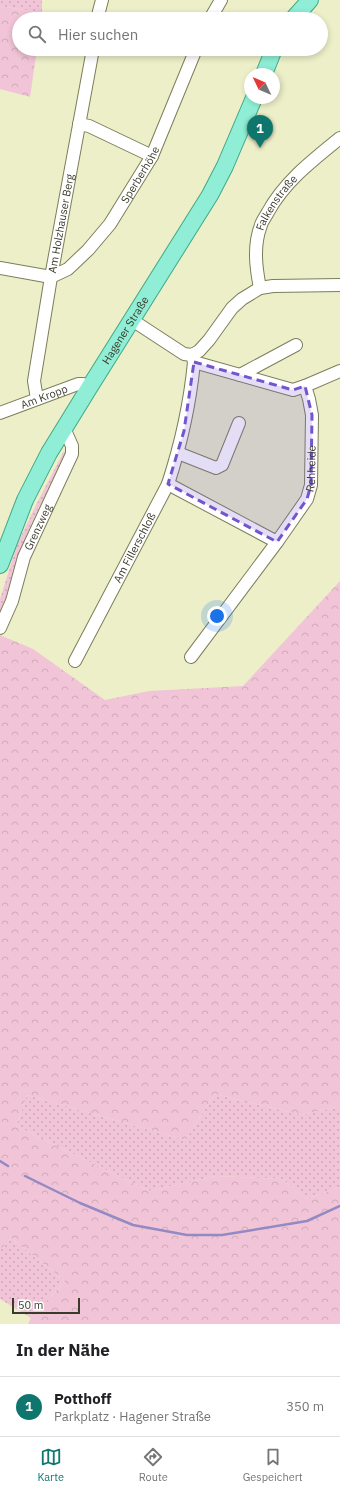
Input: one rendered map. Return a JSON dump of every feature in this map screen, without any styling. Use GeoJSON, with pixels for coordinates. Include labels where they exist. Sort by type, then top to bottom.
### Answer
{"type":"FeatureCollection","features":[{"type":"Feature","properties":{"kind":"main road"},"geometry":{"type":"LineString","coordinates":[[299,12],[310,0]]}},
{"type":"Feature","properties":{"kind":"main road"},"geometry":{"type":"LineString","coordinates":[[266,68],[271,56]]}},
{"type":"Feature","properties":{"kind":"main road","name":"Hagener Straße"},"geometry":{"type":"LineString","coordinates":[[0,565],[25,500],[37,477],[64,428],[213,190],[228,160],[251,104]]}},
{"type":"Feature","properties":{"kind":"street"},"geometry":{"type":"LineString","coordinates":[[214,12],[221,0]]}},
{"type":"Feature","properties":{"kind":"street","name":"Am Holzhauser Berg"},"geometry":{"type":"LineString","coordinates":[[37,398],[34,381],[51,277],[92,56]]}},
{"type":"Feature","properties":{"kind":"street","name":"Sperberhöhe"},"geometry":{"type":"LineString","coordinates":[[51,277],[68,269],[88,250],[110,224],[152,156],[193,56]]}},
{"type":"Feature","properties":{"kind":"street"},"geometry":{"type":"LineString","coordinates":[[79,124],[89,126],[152,156]]}},
{"type":"Feature","properties":{"kind":"street","name":"Falkenstraße"},"geometry":{"type":"LineString","coordinates":[[260,288],[256,270],[256,248],[261,225],[276,198],[298,174],[340,138]]}},
{"type":"Feature","properties":{"kind":"street"},"geometry":{"type":"LineString","coordinates":[[0,268],[51,277]]}},
{"type":"Feature","properties":{"kind":"street"},"geometry":{"type":"LineString","coordinates":[[193,358],[209,340],[232,308],[242,299],[260,288],[273,286],[340,285]]}},
{"type":"Feature","properties":{"kind":"street"},"geometry":{"type":"LineString","coordinates":[[132,320],[184,354],[193,358],[240,375],[293,390],[340,371]]}},
{"type":"Feature","properties":{"kind":"street"},"geometry":{"type":"LineString","coordinates":[[240,375],[296,345]]}},
{"type":"Feature","properties":{"kind":"street","name":"Am Fillerschloß"},"geometry":{"type":"LineString","coordinates":[[75,661],[168,484],[184,431],[193,358]]}},
{"type":"Feature","properties":{"kind":"street","name":"Am Kropp"},"geometry":{"type":"LineString","coordinates":[[0,413],[78,384],[83,384],[89,388]]}},
{"type":"Feature","properties":{"kind":"street","name":"Rehheide"},"geometry":{"type":"LineString","coordinates":[[191,657],[277,542],[307,499],[311,485],[312,415],[305,386]]}},
{"type":"Feature","properties":{"kind":"street"},"geometry":{"type":"LineString","coordinates":[[178,453],[216,468],[222,465],[239,423]]}},
{"type":"Feature","properties":{"kind":"street","name":"Grenzweg"},"geometry":{"type":"LineString","coordinates":[[0,628],[12,601],[24,557],[72,454],[72,446],[64,428]]}},
{"type":"Feature","properties":{"kind":"street"},"geometry":{"type":"LineString","coordinates":[[168,484],[277,542]]}},
{"type":"Feature","properties":{"kind":"highlighted area"},"geometry":{"type":"Polygon","coordinates":[[[194,362],[293,390],[305,386],[312,415],[311,485],[307,499],[277,542],[168,484],[184,431],[194,362]]]}},
{"type":"Feature","properties":{"kind":"green space"},"geometry":{"type":"Polygon","coordinates":[[[0,0],[42,0],[42,12],[36,12],[0,6],[0,0]]]}},
{"type":"Feature","properties":{"kind":"green space"},"geometry":{"type":"Polygon","coordinates":[[[0,6],[36,12],[12,12],[12,56],[36,56],[30,97],[0,89],[0,6]]]}},
{"type":"Feature","properties":{"kind":"green space"},"geometry":{"type":"Polygon","coordinates":[[[64,451],[67,453],[38,511],[19,555],[0,614],[0,599],[17,545],[64,451]]]}},
{"type":"Feature","properties":{"kind":"green space"},"geometry":{"type":"Polygon","coordinates":[[[340,581],[340,1106],[302,1115],[215,1094],[185,1140],[27,1095],[16,1126],[149,1191],[216,1176],[282,1179],[306,1199],[340,1187],[340,1324],[28,1324],[31,1318],[65,1281],[11,1238],[0,1250],[0,635],[33,649],[105,700],[149,691],[243,686],[340,581]]]}},
{"type":"Feature","properties":{"kind":"green space"},"geometry":{"type":"Polygon","coordinates":[[[215,1094],[302,1115],[340,1106],[340,1187],[306,1199],[282,1179],[216,1176],[149,1191],[16,1126],[27,1095],[185,1140],[215,1094]]]}},
{"type":"Feature","properties":{"kind":"green space"},"geometry":{"type":"Polygon","coordinates":[[[11,1238],[65,1281],[31,1318],[0,1299],[0,1250],[11,1238]]]}},
{"type":"Feature","properties":{"kind":"waterway"},"geometry":{"type":"LineString","coordinates":[[0,1161],[8,1166]]}},
{"type":"Feature","properties":{"kind":"waterway"},"geometry":{"type":"LineString","coordinates":[[25,1176],[80,1203],[133,1225],[187,1235],[222,1235],[307,1221],[340,1206]]}},
{"type":"Feature","properties":{"kind":"place","name":"Potthoff"},"geometry":{"type":"Point","coordinates":[260,148]}}]}
